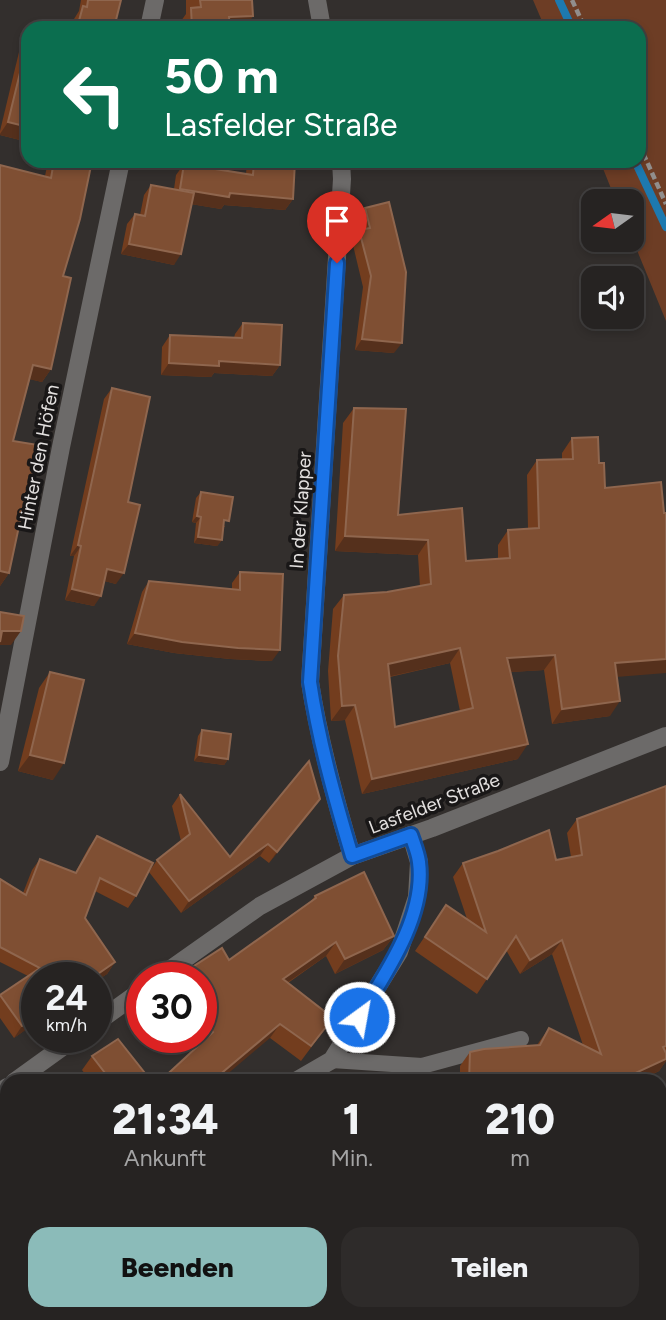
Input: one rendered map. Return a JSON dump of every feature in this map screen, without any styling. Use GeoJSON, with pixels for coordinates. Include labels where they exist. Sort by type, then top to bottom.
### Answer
{"type":"FeatureCollection","features":[{"type":"Feature","properties":{"kind":"street"},"geometry":{"type":"LineString","coordinates":[[150,21],[155,0]]}},
{"type":"Feature","properties":{"kind":"street"},"geometry":{"type":"LineString","coordinates":[[317,0],[321,21]]}},
{"type":"Feature","properties":{"kind":"street","name":"Hinter den Höfen"},"geometry":{"type":"LineString","coordinates":[[0,762],[61,447],[120,168]]}},
{"type":"Feature","properties":{"kind":"street","name":"In der Klapper"},"geometry":{"type":"LineString","coordinates":[[341,168],[310,682],[331,787],[352,856]]}},
{"type":"Feature","properties":{"kind":"street","name":"Lasfelder Straße"},"geometry":{"type":"LineString","coordinates":[[181,962],[260,905],[352,856],[666,736]]}},
{"type":"Feature","properties":{"kind":"street"},"geometry":{"type":"LineString","coordinates":[[308,1074],[332,1060],[399,952],[417,897],[419,862],[411,835]]}},
{"type":"Feature","properties":{"kind":"street"},"geometry":{"type":"LineString","coordinates":[[26,1074],[55,1053]]}},
{"type":"Feature","properties":{"kind":"lane"},"geometry":{"type":"LineString","coordinates":[[332,1060],[422,1066],[521,1039]]}},
{"type":"Feature","properties":{"kind":"path"},"geometry":{"type":"LineString","coordinates":[[572,0],[582,21]]}},
{"type":"Feature","properties":{"kind":"path"},"geometry":{"type":"LineString","coordinates":[[646,160],[666,204]]}},
{"type":"Feature","properties":{"kind":"shaded area"},"geometry":{"type":"Polygon","coordinates":[[[533,0],[666,0],[666,321],[638,252],[644,252],[644,189],[611,189],[603,168],[646,168],[646,21],[542,21],[533,0]]]}},
{"type":"Feature","properties":{"kind":"building"},"geometry":{"type":"Polygon","coordinates":[[[88,0],[121,0],[116,21],[79,21],[83,6],[87,7],[88,0]]]}},
{"type":"Feature","properties":{"kind":"building"},"geometry":{"type":"Polygon","coordinates":[[[200,0],[252,0],[253,16],[229,17],[229,21],[192,21],[191,8],[201,7],[200,0]]]}},
{"type":"Feature","properties":{"kind":"building"},"geometry":{"type":"Polygon","coordinates":[[[21,69],[21,125],[8,122],[21,69]]]}},
{"type":"Feature","properties":{"kind":"building"},"geometry":{"type":"Polygon","coordinates":[[[0,165],[51,178],[53,168],[91,168],[80,219],[63,276],[71,278],[51,369],[33,365],[13,441],[38,445],[9,573],[0,571],[0,165]]]}},
{"type":"Feature","properties":{"kind":"building"},"geometry":{"type":"Polygon","coordinates":[[[183,168],[209,168],[253,175],[254,168],[295,168],[293,199],[230,193],[229,197],[180,189],[183,168]]]}},
{"type":"Feature","properties":{"kind":"building"},"geometry":{"type":"Polygon","coordinates":[[[151,185],[194,193],[181,254],[129,244],[135,214],[145,216],[151,185]]]}},
{"type":"Feature","properties":{"kind":"building"},"geometry":{"type":"Polygon","coordinates":[[[389,202],[406,272],[402,343],[362,339],[371,276],[359,230],[370,228],[365,208],[389,202]]]}},
{"type":"Feature","properties":{"kind":"building"},"geometry":{"type":"Polygon","coordinates":[[[243,323],[282,325],[280,365],[219,361],[219,366],[169,363],[170,335],[242,338],[243,323]]]}},
{"type":"Feature","properties":{"kind":"building"},"geometry":{"type":"Polygon","coordinates":[[[112,388],[150,397],[128,502],[140,505],[124,573],[107,569],[101,596],[72,589],[81,546],[78,545],[112,388]]]}},
{"type":"Feature","properties":{"kind":"building"},"geometry":{"type":"Polygon","coordinates":[[[354,408],[406,409],[398,515],[462,508],[466,561],[510,558],[508,530],[539,528],[537,460],[573,459],[572,438],[598,437],[599,463],[604,463],[605,488],[661,482],[666,513],[666,659],[615,663],[620,701],[562,709],[555,655],[507,658],[528,744],[372,779],[355,705],[342,706],[338,656],[344,595],[387,592],[431,584],[428,540],[345,536],[354,408]],[[460,648],[388,664],[395,727],[473,708],[460,648]]]}},
{"type":"Feature","properties":{"kind":"building"},"geometry":{"type":"Polygon","coordinates":[[[201,492],[233,497],[229,521],[224,520],[222,540],[198,537],[201,517],[197,516],[201,492]]]}},
{"type":"Feature","properties":{"kind":"building"},"geometry":{"type":"Polygon","coordinates":[[[240,572],[283,574],[280,650],[182,642],[135,633],[149,581],[240,590],[240,572]]]}},
{"type":"Feature","properties":{"kind":"building"},"geometry":{"type":"Polygon","coordinates":[[[0,612],[24,616],[21,631],[2,631],[0,642],[0,612]]]}},
{"type":"Feature","properties":{"kind":"building"},"geometry":{"type":"Polygon","coordinates":[[[50,672],[84,680],[64,763],[30,755],[50,672]]]}},
{"type":"Feature","properties":{"kind":"building"},"geometry":{"type":"Polygon","coordinates":[[[202,730],[231,734],[228,759],[199,755],[202,730]]]}},
{"type":"Feature","properties":{"kind":"building"},"geometry":{"type":"Polygon","coordinates":[[[309,761],[320,799],[277,852],[268,844],[189,901],[157,860],[190,834],[180,794],[230,857],[309,761]]]}},
{"type":"Feature","properties":{"kind":"building"},"geometry":{"type":"Polygon","coordinates":[[[666,786],[666,1046],[663,1047],[666,1059],[633,1074],[469,1074],[470,1052],[540,1045],[549,1028],[601,1054],[562,940],[530,960],[516,936],[487,979],[425,937],[446,905],[486,932],[463,863],[549,830],[556,860],[582,855],[577,819],[666,786]]]}},
{"type":"Feature","properties":{"kind":"building"},"geometry":{"type":"Polygon","coordinates":[[[97,836],[153,863],[136,896],[100,878],[85,918],[115,962],[29,962],[0,947],[0,879],[26,895],[40,859],[76,873],[97,836]]]}},
{"type":"Feature","properties":{"kind":"building"},"geometry":{"type":"Polygon","coordinates":[[[364,872],[394,936],[345,959],[336,942],[283,979],[333,1018],[311,1046],[280,1024],[221,1074],[168,1074],[190,1053],[217,1053],[217,962],[200,962],[222,948],[229,960],[316,898],[315,896],[364,872]]]}},
{"type":"Feature","properties":{"kind":"building"},"geometry":{"type":"Polygon","coordinates":[[[21,981],[21,1025],[0,995],[21,981]]]}},
{"type":"Feature","properties":{"kind":"building"},"geometry":{"type":"Polygon","coordinates":[[[118,1039],[126,1053],[129,1053],[146,1074],[106,1074],[92,1056],[97,1053],[112,1053],[112,1043],[118,1039]]]}},
{"type":"Feature","properties":{"kind":"waterway"},"geometry":{"type":"LineString","coordinates":[[559,0],[569,21]]}},
{"type":"Feature","properties":{"kind":"waterway"},"geometry":{"type":"LineString","coordinates":[[638,168],[666,227]]}},
{"type":"Feature","properties":{"kind":"route"},"geometry":{"type":"LineString","coordinates":[[337,263],[310,682],[331,787],[352,856],[411,835],[419,862],[417,897],[399,952],[359,1017]]}}]}
